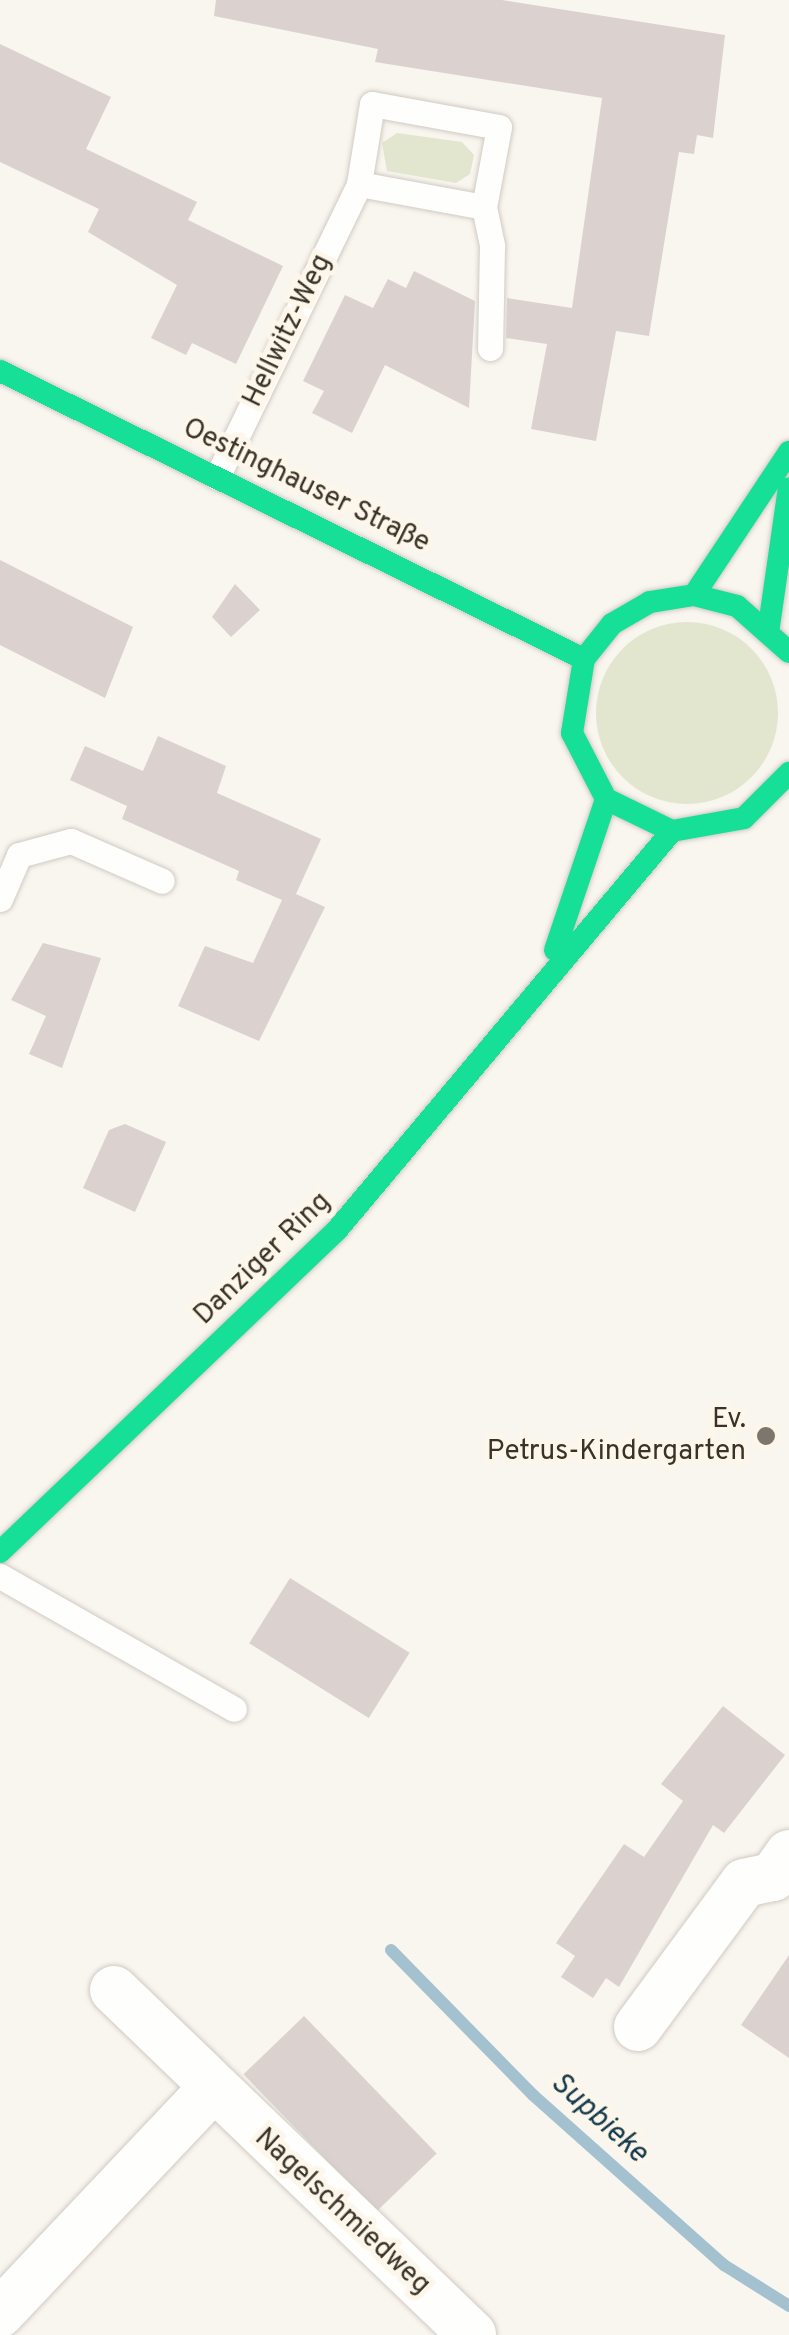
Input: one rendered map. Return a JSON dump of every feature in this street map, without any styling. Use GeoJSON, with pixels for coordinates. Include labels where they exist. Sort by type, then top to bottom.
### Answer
{"type":"FeatureCollection","features":[{"type":"Feature","properties":{"kind":"main road","name":"Oestinghauser Straße"},"geometry":{"type":"LineString","coordinates":[[0,371],[584,659]]}},
{"type":"Feature","properties":{"kind":"main road"},"geometry":{"type":"LineString","coordinates":[[694,595],[789,452]]}},
{"type":"Feature","properties":{"kind":"main road"},"geometry":{"type":"LineString","coordinates":[[769,626],[789,488]]}},
{"type":"Feature","properties":{"kind":"main road"},"geometry":{"type":"LineString","coordinates":[[789,652],[769,626],[738,606],[694,595],[650,602],[612,624],[584,659],[572,732],[584,769],[606,798],[672,831],[709,830],[781,798],[789,773]]}},
{"type":"Feature","properties":{"kind":"main road","name":"Danziger Ring"},"geometry":{"type":"LineString","coordinates":[[542,986],[606,798]]}},
{"type":"Feature","properties":{"kind":"main road","name":"Danziger Ring"},"geometry":{"type":"LineString","coordinates":[[0,1552],[338,1230],[672,831]]}},
{"type":"Feature","properties":{"kind":"street"},"geometry":{"type":"LineString","coordinates":[[638,2027],[744,1882],[784,1873]]}},
{"type":"Feature","properties":{"kind":"street","name":"Nagelschmiedweg"},"geometry":{"type":"LineString","coordinates":[[114,1990],[212,2089],[472,2335]]}},
{"type":"Feature","properties":{"kind":"street"},"geometry":{"type":"LineString","coordinates":[[0,2313],[212,2089]]}},
{"type":"Feature","properties":{"kind":"lane","name":"Hellwitz-Weg"},"geometry":{"type":"LineString","coordinates":[[217,477],[359,184],[372,104],[498,127],[484,207]]}},
{"type":"Feature","properties":{"kind":"lane"},"geometry":{"type":"LineString","coordinates":[[359,184],[484,207],[492,246],[490,348]]}},
{"type":"Feature","properties":{"kind":"lane"},"geometry":{"type":"LineString","coordinates":[[0,899],[19,855],[71,841],[162,881]]}},
{"type":"Feature","properties":{"kind":"lane"},"geometry":{"type":"LineString","coordinates":[[0,1576],[234,1709]]}},
{"type":"Feature","properties":{"kind":"green space"},"geometry":{"type":"Polygon","coordinates":[[[397,133],[462,142],[474,155],[470,174],[456,183],[387,171],[382,143],[397,133]]]}},
{"type":"Feature","properties":{"kind":"green space"},"geometry":{"type":"Polygon","coordinates":[[[687,622],[722,629],[751,649],[771,678],[778,713],[771,748],[751,777],[722,797],[687,804],[652,797],[623,777],[603,748],[596,713],[603,678],[623,649],[652,629],[687,622]]]}},
{"type":"Feature","properties":{"kind":"building"},"geometry":{"type":"Polygon","coordinates":[[[216,0],[502,0],[725,35],[713,138],[697,135],[694,154],[679,152],[649,336],[616,331],[596,441],[531,429],[547,344],[506,338],[507,298],[572,308],[602,98],[375,62],[378,49],[214,16],[216,0]]]}},
{"type":"Feature","properties":{"kind":"building"},"geometry":{"type":"Polygon","coordinates":[[[0,44],[111,97],[86,149],[197,202],[188,220],[283,266],[236,364],[192,343],[186,355],[151,338],[177,285],[88,232],[99,209],[0,162],[0,44]]]}},
{"type":"Feature","properties":{"kind":"building"},"geometry":{"type":"Polygon","coordinates":[[[414,271],[475,301],[469,408],[385,365],[352,433],[312,413],[324,391],[303,381],[345,295],[373,308],[388,279],[406,288],[414,271]]]}},
{"type":"Feature","properties":{"kind":"building"},"geometry":{"type":"Polygon","coordinates":[[[0,560],[133,627],[105,698],[0,645],[0,560]]]}},
{"type":"Feature","properties":{"kind":"building"},"geometry":{"type":"Polygon","coordinates":[[[235,584],[260,610],[231,637],[212,617],[235,584]]]}},
{"type":"Feature","properties":{"kind":"building"},"geometry":{"type":"Polygon","coordinates":[[[158,736],[226,766],[217,793],[321,839],[296,894],[325,907],[259,1041],[178,1006],[205,946],[253,963],[282,900],[236,880],[239,871],[122,819],[127,806],[70,780],[85,746],[143,771],[158,736]]]}},
{"type":"Feature","properties":{"kind":"building"},"geometry":{"type":"Polygon","coordinates":[[[43,943],[101,958],[62,1068],[29,1054],[46,1016],[11,1000],[43,943]]]}},
{"type":"Feature","properties":{"kind":"building"},"geometry":{"type":"Polygon","coordinates":[[[125,1124],[166,1142],[135,1212],[83,1188],[109,1130],[125,1124]]]}},
{"type":"Feature","properties":{"kind":"building"},"geometry":{"type":"Polygon","coordinates":[[[290,1578],[410,1653],[369,1718],[249,1643],[290,1578]]]}},
{"type":"Feature","properties":{"kind":"building"},"geometry":{"type":"Polygon","coordinates":[[[723,1706],[785,1755],[724,1833],[713,1825],[619,1987],[606,1978],[593,1998],[561,1977],[575,1956],[556,1943],[624,1844],[644,1857],[683,1801],[661,1784],[723,1706]]]}},
{"type":"Feature","properties":{"kind":"building"},"geometry":{"type":"Polygon","coordinates":[[[789,1955],[789,2058],[741,2025],[789,1955]]]}},
{"type":"Feature","properties":{"kind":"building"},"geometry":{"type":"Polygon","coordinates":[[[304,2016],[437,2153],[376,2212],[244,2074],[304,2016]]]}},
{"type":"Feature","properties":{"kind":"waterway","name":"Supbieke"},"geometry":{"type":"LineString","coordinates":[[391,1950],[533,2095],[724,2265],[789,2306]]}},
{"type":"Feature","properties":{"kind":"traffic: fast"},"geometry":{"type":"LineString","coordinates":[[0,371],[584,659]]}},
{"type":"Feature","properties":{"kind":"traffic: fast"},"geometry":{"type":"LineString","coordinates":[[694,595],[789,452]]}},
{"type":"Feature","properties":{"kind":"traffic: fast"},"geometry":{"type":"LineString","coordinates":[[769,626],[789,488]]}},
{"type":"Feature","properties":{"kind":"traffic: fast"},"geometry":{"type":"LineString","coordinates":[[789,652],[737,606],[694,595],[650,602],[612,624],[584,659],[572,733],[606,799],[672,831],[744,818],[789,773]]}},
{"type":"Feature","properties":{"kind":"traffic: fast"},"geometry":{"type":"LineString","coordinates":[[555,950],[606,799]]}},
{"type":"Feature","properties":{"kind":"traffic: fast"},"geometry":{"type":"LineString","coordinates":[[0,1552],[337,1230],[672,831]]}},
{"type":"Feature","properties":{"kind":"place","name":"Ev. Petrus-Kindergarten"},"geometry":{"type":"Point","coordinates":[766,1436]}}]}
